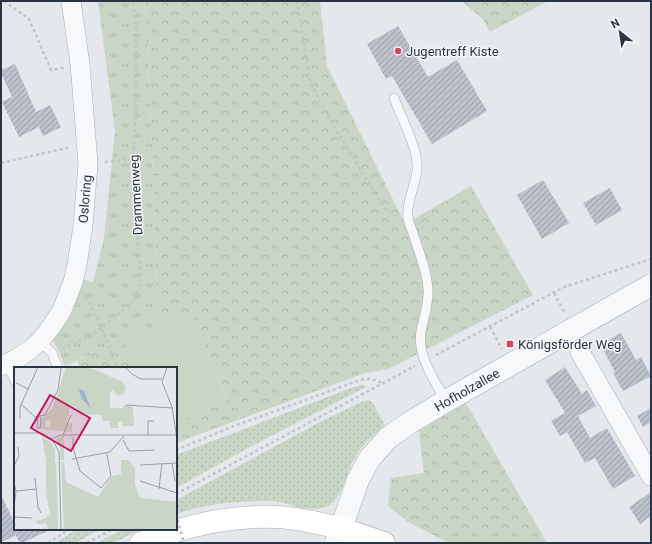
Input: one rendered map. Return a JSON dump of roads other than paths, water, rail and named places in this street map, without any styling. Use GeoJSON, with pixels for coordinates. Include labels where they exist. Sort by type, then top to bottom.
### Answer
{"type":"FeatureCollection","features":[{"type":"Feature","properties":{"kind":"main road"},"geometry":{"type":"LineString","coordinates":[[141,543],[205,523],[237,519],[288,518],[338,536],[384,543]]}},
{"type":"Feature","properties":{"kind":"street","name":"Osloring"},"geometry":{"type":"LineString","coordinates":[[4,364],[31,349],[40,341],[62,310],[73,282],[77,265],[83,226],[88,164],[80,64],[71,1]]}},
{"type":"Feature","properties":{"kind":"street","name":"Hofholzallee"},"geometry":{"type":"LineString","coordinates":[[338,536],[358,480],[370,458],[388,438],[409,423],[446,401],[651,285]]}},
{"type":"Feature","properties":{"kind":"street"},"geometry":{"type":"LineString","coordinates":[[580,352],[644,449],[651,476]]}},
{"type":"Feature","properties":{"kind":"lane"},"geometry":{"type":"LineString","coordinates":[[394,98],[413,146],[416,159],[417,169],[409,204],[408,218],[423,264],[428,289],[428,299],[421,331],[421,344],[424,361],[446,401]]}},
{"type":"Feature","properties":{"kind":"lane"},"geometry":{"type":"LineString","coordinates":[[40,341],[52,353],[58,367]]}},
{"type":"Feature","properties":{"kind":"lane"},"geometry":{"type":"LineString","coordinates":[[4,364],[14,379]]}},
{"type":"Feature","properties":{"kind":"place","name":"Jugentreff Kiste"},"geometry":{"type":"Point","coordinates":[398,51]}},
{"type":"Feature","properties":{"kind":"place","name":"Königsförder Weg"},"geometry":{"type":"Point","coordinates":[510,344]}}]}
